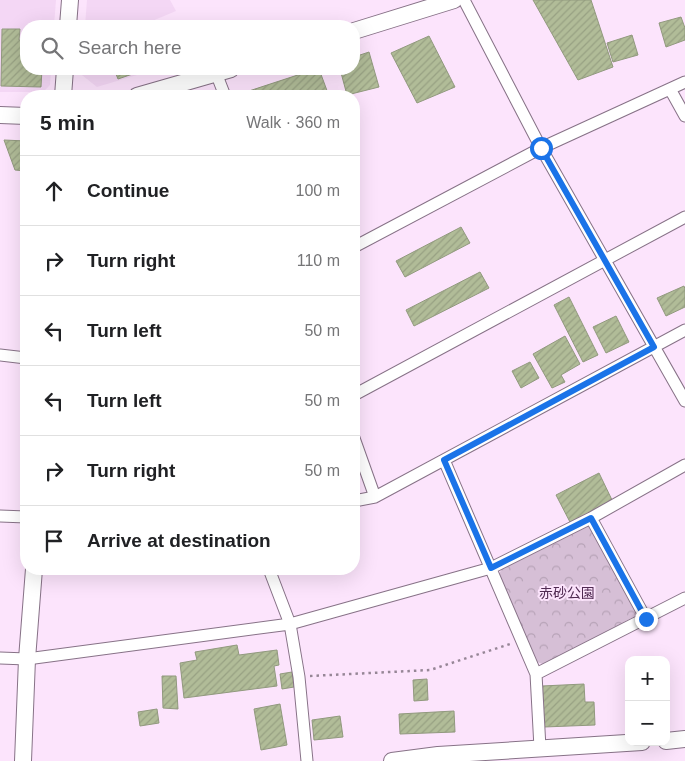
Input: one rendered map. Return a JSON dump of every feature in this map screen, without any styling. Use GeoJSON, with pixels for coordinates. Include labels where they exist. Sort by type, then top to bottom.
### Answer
{"type":"FeatureCollection","features":[{"type":"Feature","properties":{"kind":"street"},"geometry":{"type":"LineString","coordinates":[[68,20],[70,0]]}},
{"type":"Feature","properties":{"kind":"street"},"geometry":{"type":"LineString","coordinates":[[360,29],[454,0]]}},
{"type":"Feature","properties":{"kind":"street"},"geometry":{"type":"LineString","coordinates":[[464,0],[541,148],[685,401]]}},
{"type":"Feature","properties":{"kind":"street"},"geometry":{"type":"LineString","coordinates":[[63,90],[65,75]]}},
{"type":"Feature","properties":{"kind":"street"},"geometry":{"type":"LineString","coordinates":[[158,90],[209,75]]}},
{"type":"Feature","properties":{"kind":"street"},"geometry":{"type":"LineString","coordinates":[[223,75],[224,90]]}},
{"type":"Feature","properties":{"kind":"street"},"geometry":{"type":"LineString","coordinates":[[360,244],[541,148],[685,82]]}},
{"type":"Feature","properties":{"kind":"street"},"geometry":{"type":"LineString","coordinates":[[670,88],[685,116]]}},
{"type":"Feature","properties":{"kind":"street"},"geometry":{"type":"LineString","coordinates":[[0,115],[20,116]]}},
{"type":"Feature","properties":{"kind":"street"},"geometry":{"type":"LineString","coordinates":[[360,392],[685,217]]}},
{"type":"Feature","properties":{"kind":"street"},"geometry":{"type":"LineString","coordinates":[[360,500],[375,497],[685,330]]}},
{"type":"Feature","properties":{"kind":"street"},"geometry":{"type":"LineString","coordinates":[[0,355],[20,357]]}},
{"type":"Feature","properties":{"kind":"street"},"geometry":{"type":"LineString","coordinates":[[360,455],[375,497]]}},
{"type":"Feature","properties":{"kind":"street"},"geometry":{"type":"LineString","coordinates":[[444,460],[536,674],[540,748]]}},
{"type":"Feature","properties":{"kind":"street"},"geometry":{"type":"LineString","coordinates":[[0,658],[27,659],[290,624],[491,568],[591,518],[685,465]]}},
{"type":"Feature","properties":{"kind":"street"},"geometry":{"type":"LineString","coordinates":[[0,516],[20,517]]}},
{"type":"Feature","properties":{"kind":"street"},"geometry":{"type":"LineString","coordinates":[[591,518],[646,619]]}},
{"type":"Feature","properties":{"kind":"street"},"geometry":{"type":"LineString","coordinates":[[23,761],[27,659],[34,575]]}},
{"type":"Feature","properties":{"kind":"street"},"geometry":{"type":"LineString","coordinates":[[272,575],[290,624],[299,677],[308,761]]}},
{"type":"Feature","properties":{"kind":"street"},"geometry":{"type":"LineString","coordinates":[[536,674],[685,598]]}},
{"type":"Feature","properties":{"kind":"street"},"geometry":{"type":"LineString","coordinates":[[670,740],[685,739]]}},
{"type":"Feature","properties":{"kind":"street"},"geometry":{"type":"LineString","coordinates":[[392,761],[438,755],[625,743]]}},
{"type":"Feature","properties":{"kind":"path"},"geometry":{"type":"LineString","coordinates":[[299,677],[430,670],[521,640]]}},
{"type":"Feature","properties":{"kind":"shaded area"},"geometry":{"type":"Polygon","coordinates":[[[0,0],[56,0],[54,20],[20,20],[20,75],[51,75],[50,85],[45,90],[0,92],[0,0]]]}},
{"type":"Feature","properties":{"kind":"shaded area"},"geometry":{"type":"Polygon","coordinates":[[[87,0],[170,0],[176,11],[155,20],[85,20],[87,0]]]}},
{"type":"Feature","properties":{"kind":"shaded area"},"geometry":{"type":"Polygon","coordinates":[[[82,75],[137,75],[97,87],[82,75]]]}},
{"type":"Feature","properties":{"kind":"green space","name":"赤砂公園"},"geometry":{"type":"Polygon","coordinates":[[[588,521],[637,610],[637,615],[545,665],[537,662],[499,575],[502,567],[588,521]]]}},
{"type":"Feature","properties":{"kind":"building"},"geometry":{"type":"Polygon","coordinates":[[[533,0],[591,0],[613,67],[578,80],[533,0]]]}},
{"type":"Feature","properties":{"kind":"building"},"geometry":{"type":"Polygon","coordinates":[[[681,17],[685,28],[685,40],[666,47],[659,23],[681,17]]]}},
{"type":"Feature","properties":{"kind":"building"},"geometry":{"type":"Polygon","coordinates":[[[2,29],[20,29],[20,75],[42,75],[41,87],[1,86],[2,29]]]}},
{"type":"Feature","properties":{"kind":"building"},"geometry":{"type":"Polygon","coordinates":[[[632,35],[638,55],[613,62],[607,43],[632,35]]]}},
{"type":"Feature","properties":{"kind":"building"},"geometry":{"type":"Polygon","coordinates":[[[429,36],[455,87],[417,103],[391,53],[429,36]]]}},
{"type":"Feature","properties":{"kind":"building"},"geometry":{"type":"Polygon","coordinates":[[[369,52],[379,87],[360,92],[360,90],[346,90],[342,75],[360,75],[360,55],[369,52]]]}},
{"type":"Feature","properties":{"kind":"building"},"geometry":{"type":"Polygon","coordinates":[[[116,75],[130,75],[118,79],[116,75]]]}},
{"type":"Feature","properties":{"kind":"building"},"geometry":{"type":"Polygon","coordinates":[[[298,75],[321,75],[327,90],[252,90],[298,75]]]}},
{"type":"Feature","properties":{"kind":"building"},"geometry":{"type":"Polygon","coordinates":[[[4,140],[20,141],[20,170],[15,170],[4,140]]]}},
{"type":"Feature","properties":{"kind":"building"},"geometry":{"type":"Polygon","coordinates":[[[461,227],[470,243],[405,277],[396,261],[461,227]]]}},
{"type":"Feature","properties":{"kind":"building"},"geometry":{"type":"Polygon","coordinates":[[[480,272],[489,288],[414,326],[406,310],[480,272]]]}},
{"type":"Feature","properties":{"kind":"building"},"geometry":{"type":"Polygon","coordinates":[[[684,286],[685,307],[666,316],[657,298],[684,286]]]}},
{"type":"Feature","properties":{"kind":"building"},"geometry":{"type":"Polygon","coordinates":[[[569,297],[598,355],[583,362],[554,305],[569,297]]]}},
{"type":"Feature","properties":{"kind":"building"},"geometry":{"type":"Polygon","coordinates":[[[616,316],[629,342],[606,353],[593,327],[616,316]]]}},
{"type":"Feature","properties":{"kind":"building"},"geometry":{"type":"Polygon","coordinates":[[[565,336],[580,364],[561,375],[565,382],[552,388],[533,354],[565,336]]]}},
{"type":"Feature","properties":{"kind":"building"},"geometry":{"type":"Polygon","coordinates":[[[530,362],[539,378],[521,388],[512,371],[530,362]]]}},
{"type":"Feature","properties":{"kind":"building"},"geometry":{"type":"Polygon","coordinates":[[[599,473],[613,502],[571,524],[556,495],[599,473]]]}},
{"type":"Feature","properties":{"kind":"building"},"geometry":{"type":"Polygon","coordinates":[[[237,645],[239,655],[277,650],[279,665],[274,666],[277,686],[184,698],[180,663],[197,660],[195,652],[237,645]]]}},
{"type":"Feature","properties":{"kind":"building"},"geometry":{"type":"Polygon","coordinates":[[[292,672],[294,687],[282,689],[280,674],[292,672]]]}},
{"type":"Feature","properties":{"kind":"building"},"geometry":{"type":"Polygon","coordinates":[[[162,676],[176,676],[178,709],[163,708],[162,676]]]}},
{"type":"Feature","properties":{"kind":"building"},"geometry":{"type":"Polygon","coordinates":[[[427,679],[428,700],[414,701],[413,680],[427,679]]]}},
{"type":"Feature","properties":{"kind":"building"},"geometry":{"type":"Polygon","coordinates":[[[584,684],[585,702],[594,702],[595,725],[544,727],[542,686],[584,684]]]}},
{"type":"Feature","properties":{"kind":"building"},"geometry":{"type":"Polygon","coordinates":[[[280,704],[287,745],[261,750],[254,709],[280,704]]]}},
{"type":"Feature","properties":{"kind":"building"},"geometry":{"type":"Polygon","coordinates":[[[157,709],[159,723],[140,726],[138,712],[157,709]]]}},
{"type":"Feature","properties":{"kind":"building"},"geometry":{"type":"Polygon","coordinates":[[[454,711],[455,732],[400,734],[399,714],[454,711]]]}},
{"type":"Feature","properties":{"kind":"building"},"geometry":{"type":"Polygon","coordinates":[[[340,716],[343,737],[314,740],[312,720],[340,716]]]}},
{"type":"Feature","properties":{"kind":"route"},"geometry":{"type":"LineString","coordinates":[[541,148],[654,347],[444,460],[491,568],[591,518],[646,619]]}}]}
